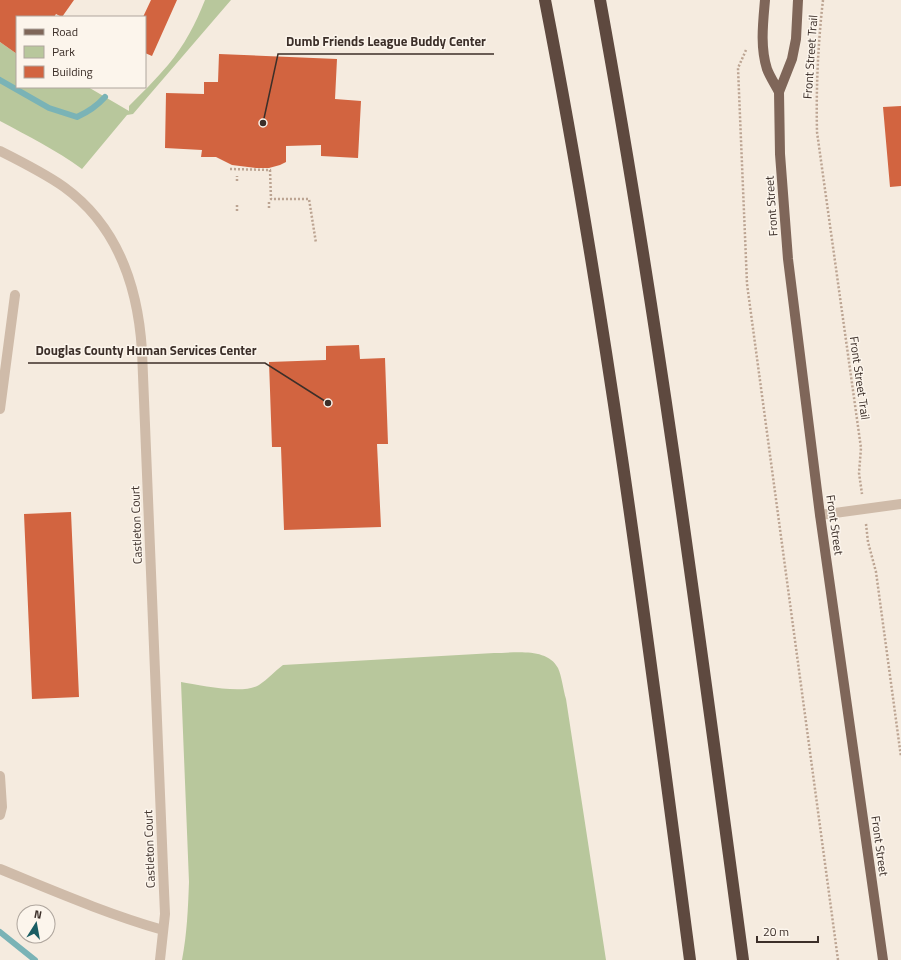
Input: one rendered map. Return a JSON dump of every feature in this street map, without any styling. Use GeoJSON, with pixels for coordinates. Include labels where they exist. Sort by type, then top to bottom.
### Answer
{"type":"FeatureCollection","features":[{"type":"Feature","properties":{"kind":"highway"},"geometry":{"type":"LineString","coordinates":[[545,0],[593,268],[624,469],[690,960]]}},
{"type":"Feature","properties":{"kind":"highway"},"geometry":{"type":"LineString","coordinates":[[600,0],[640,231],[692,580],[743,960]]}},
{"type":"Feature","properties":{"kind":"main road","name":"Front Street"},"geometry":{"type":"LineString","coordinates":[[765,0],[763,28],[764,54],[768,70],[779,92]]}},
{"type":"Feature","properties":{"kind":"main road","name":"Front Street"},"geometry":{"type":"LineString","coordinates":[[798,0],[796,39],[792,59],[779,92],[780,154],[788,259],[820,515],[883,960]]}},
{"type":"Feature","properties":{"kind":"street","name":"Castleton Court"},"geometry":{"type":"LineString","coordinates":[[0,151],[46,175],[65,188],[93,214],[108,234],[121,257],[135,296],[141,333],[142,351],[165,914],[160,960]]}},
{"type":"Feature","properties":{"kind":"street"},"geometry":{"type":"LineString","coordinates":[[0,408],[15,296]]}},
{"type":"Feature","properties":{"kind":"street"},"geometry":{"type":"LineString","coordinates":[[820,515],[901,504]]}},
{"type":"Feature","properties":{"kind":"street"},"geometry":{"type":"LineString","coordinates":[[0,776],[2,808],[0,815]]}},
{"type":"Feature","properties":{"kind":"street"},"geometry":{"type":"LineString","coordinates":[[0,869],[99,910],[163,930]]}},
{"type":"Feature","properties":{"kind":"path","name":"Front Street Trail"},"geometry":{"type":"LineString","coordinates":[[823,0],[816,81],[817,132],[861,448],[859,473],[868,542],[876,572],[901,757]]}},
{"type":"Feature","properties":{"kind":"path"},"geometry":{"type":"LineString","coordinates":[[746,50],[738,68],[747,284],[838,960]]}},
{"type":"Feature","properties":{"kind":"path"},"geometry":{"type":"LineString","coordinates":[[230,169],[270,170],[271,199],[309,199],[316,243]]}},
{"type":"Feature","properties":{"kind":"path"},"geometry":{"type":"LineString","coordinates":[[237,176],[237,181]]}},
{"type":"Feature","properties":{"kind":"path"},"geometry":{"type":"LineString","coordinates":[[269,202],[269,208]]}},
{"type":"Feature","properties":{"kind":"path"},"geometry":{"type":"LineString","coordinates":[[236,211],[237,204]]}},
{"type":"Feature","properties":{"kind":"green space"},"geometry":{"type":"Polygon","coordinates":[[[205,0],[231,0],[133,114],[127,115],[82,169],[52,149],[0,121],[0,42],[16,53],[16,88],[90,88],[129,111],[129,106],[174,58],[198,17],[205,0]]]}},
{"type":"Feature","properties":{"kind":"green space"},"geometry":{"type":"Polygon","coordinates":[[[520,652],[538,654],[553,661],[558,668],[566,699],[606,960],[182,960],[188,912],[189,882],[181,682],[210,687],[243,689],[252,688],[259,685],[283,665],[520,652]]]}},
{"type":"Feature","properties":{"kind":"building"},"geometry":{"type":"Polygon","coordinates":[[[0,0],[74,0],[63,16],[56,14],[55,16],[16,16],[16,53],[0,42],[0,0]]]}},
{"type":"Feature","properties":{"kind":"building"},"geometry":{"type":"Polygon","coordinates":[[[151,0],[177,0],[152,56],[146,53],[146,16],[143,16],[151,0]]]}},
{"type":"Feature","properties":{"kind":"building"},"geometry":{"type":"Polygon","coordinates":[[[219,54],[337,59],[335,99],[361,101],[358,158],[321,156],[321,145],[286,146],[286,162],[269,168],[256,168],[232,165],[216,157],[201,157],[202,150],[165,148],[166,93],[204,94],[204,82],[218,82],[219,54]]]}},
{"type":"Feature","properties":{"kind":"building"},"geometry":{"type":"Polygon","coordinates":[[[901,106],[901,186],[890,187],[883,107],[901,106]]]}},
{"type":"Feature","properties":{"kind":"building"},"geometry":{"type":"Polygon","coordinates":[[[359,345],[360,359],[385,358],[388,444],[377,444],[381,527],[284,530],[281,447],[272,447],[269,362],[326,360],[326,346],[359,345]]]}},
{"type":"Feature","properties":{"kind":"building"},"geometry":{"type":"Polygon","coordinates":[[[71,512],[79,697],[32,699],[24,514],[71,512]]]}},
{"type":"Feature","properties":{"kind":"waterway"},"geometry":{"type":"LineString","coordinates":[[0,80],[49,108],[77,117],[85,113],[105,97]]}},
{"type":"Feature","properties":{"kind":"waterway"},"geometry":{"type":"LineString","coordinates":[[0,932],[35,960]]}},
{"type":"Feature","properties":{"kind":"place","name":"Dumb Friends League Buddy Center"},"geometry":{"type":"Point","coordinates":[263,123]}},
{"type":"Feature","properties":{"kind":"place","name":"Douglas County Human Services Center"},"geometry":{"type":"Point","coordinates":[328,403]}}]}
